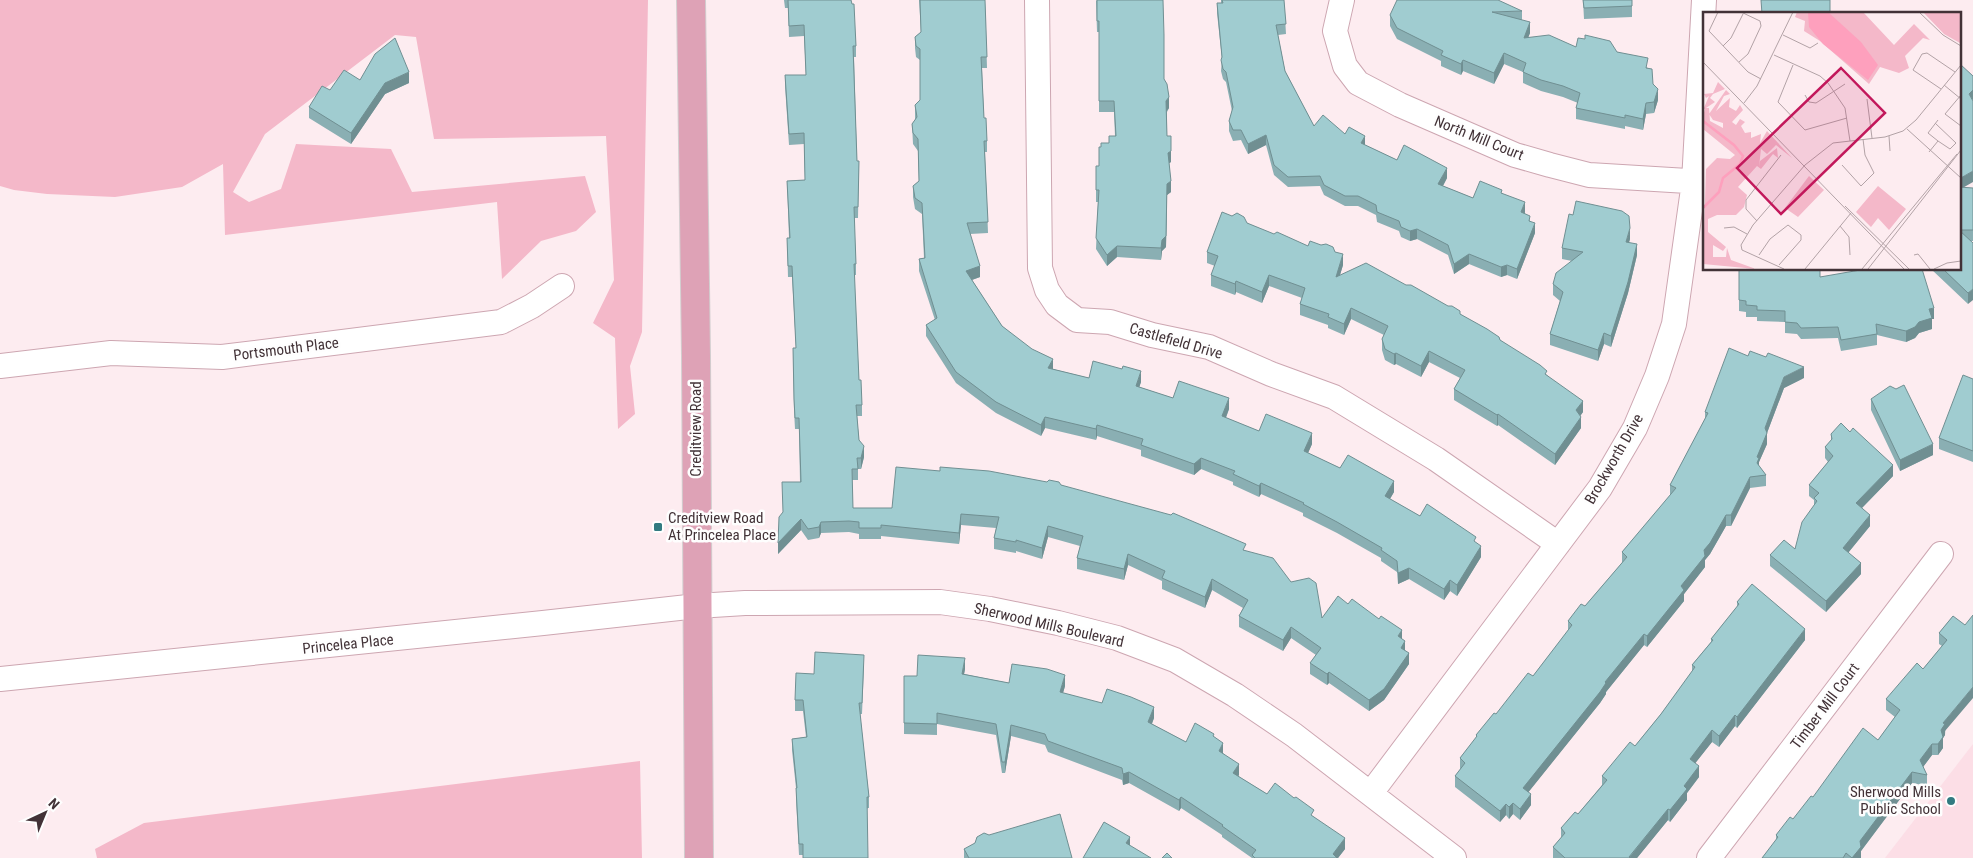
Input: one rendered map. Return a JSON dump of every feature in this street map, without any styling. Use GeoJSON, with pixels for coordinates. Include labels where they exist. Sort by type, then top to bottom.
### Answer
{"type":"FeatureCollection","features":[{"type":"Feature","properties":{"kind":"main road","name":"Creditview Road"},"geometry":{"type":"LineString","coordinates":[[691,0],[696,356],[699,858]]}},
{"type":"Feature","properties":{"kind":"street","name":"Castlefield Drive"},"geometry":{"type":"LineString","coordinates":[[1037,0],[1040,268],[1047,290],[1057,305],[1077,320],[1110,322],[1209,347],[1272,374],[1334,397],[1436,459],[1558,544]]}},
{"type":"Feature","properties":{"kind":"street","name":"North Mill Court"},"geometry":{"type":"LineString","coordinates":[[1342,0],[1336,31],[1345,66],[1358,83],[1400,105],[1515,155],[1550,165],[1589,175],[1699,182]]}},
{"type":"Feature","properties":{"kind":"street","name":"Brockworth Drive"},"geometry":{"type":"LineString","coordinates":[[1371,793],[1600,488],[1635,428],[1657,376],[1674,324],[1699,182],[1703,36]]}},
{"type":"Feature","properties":{"kind":"street","name":"Portsmouth Place"},"geometry":{"type":"LineString","coordinates":[[0,366],[111,353],[222,357],[502,322],[532,306],[562,286]]}},
{"type":"Feature","properties":{"kind":"street","name":"Timber Mill Court"},"geometry":{"type":"LineString","coordinates":[[1709,858],[1941,554]]}},
{"type":"Feature","properties":{"kind":"street","name":"Sherwood Mills Boulevard"},"geometry":{"type":"LineString","coordinates":[[697,606],[745,603],[940,602],[990,609],[1118,638],[1175,660],[1234,695],[1294,735],[1454,858]]}},
{"type":"Feature","properties":{"kind":"street","name":"Princelea Place"},"geometry":{"type":"LineString","coordinates":[[0,679],[543,624],[697,606]]}},
{"type":"Feature","properties":{"kind":"shaded area"},"geometry":{"type":"Polygon","coordinates":[[[0,0],[648,0],[642,332],[630,366],[635,414],[618,429],[615,338],[593,323],[614,280],[606,136],[434,139],[416,37],[395,35],[265,134],[233,192],[249,202],[281,189],[296,144],[391,149],[412,192],[585,176],[596,212],[576,231],[541,241],[502,279],[497,202],[225,235],[223,164],[182,187],[115,197],[47,194],[14,190],[0,186],[0,0]]]}},
{"type":"Feature","properties":{"kind":"shaded area","name":"Sherwood Mills Public School"},"geometry":{"type":"Polygon","coordinates":[[[1973,744],[1973,858],[1885,858],[1973,744]]]}},
{"type":"Feature","properties":{"kind":"shaded area"},"geometry":{"type":"Polygon","coordinates":[[[640,761],[642,858],[97,858],[95,849],[144,823],[640,761]]]}},
{"type":"Feature","properties":{"kind":"building"},"geometry":{"type":"Polygon","coordinates":[[[788,0],[851,0],[852,4],[854,4],[856,46],[853,46],[857,161],[859,161],[858,207],[854,207],[856,264],[854,264],[859,380],[861,380],[862,405],[856,405],[859,440],[864,446],[861,458],[857,458],[858,469],[852,469],[853,508],[892,508],[896,467],[940,471],[940,467],[989,471],[1047,482],[1049,480],[1171,515],[1173,513],[1246,544],[1243,550],[1273,558],[1291,582],[1309,578],[1316,583],[1322,618],[1338,596],[1348,604],[1352,599],[1379,619],[1381,616],[1402,630],[1398,636],[1405,641],[1401,648],[1409,653],[1384,689],[1369,700],[1329,672],[1327,674],[1310,663],[1321,648],[1291,627],[1283,640],[1239,616],[1248,600],[1212,579],[1205,597],[1162,578],[1165,571],[1128,554],[1124,569],[1077,558],[1083,536],[1048,526],[1042,548],[1016,540],[1016,542],[994,538],[999,517],[961,514],[959,533],[881,525],[881,528],[859,528],[859,522],[849,521],[821,522],[819,527],[808,529],[801,519],[778,543],[779,517],[783,512],[782,482],[801,482],[799,418],[795,418],[794,399],[793,348],[796,348],[792,266],[788,266],[787,238],[790,238],[787,181],[805,180],[804,133],[789,134],[785,75],[806,75],[804,25],[789,26],[788,0]]]}},
{"type":"Feature","properties":{"kind":"building"},"geometry":{"type":"Polygon","coordinates":[[[920,0],[985,0],[987,57],[981,57],[987,141],[984,141],[988,222],[967,223],[980,266],[966,271],[1002,326],[1032,349],[1053,359],[1048,368],[1089,378],[1093,361],[1122,369],[1123,366],[1141,371],[1136,386],[1173,398],[1179,381],[1229,398],[1222,416],[1259,431],[1266,414],[1312,433],[1304,451],[1340,468],[1348,455],[1394,481],[1385,496],[1420,516],[1427,504],[1476,537],[1474,541],[1481,546],[1457,585],[1450,580],[1444,589],[1409,568],[1398,573],[1397,561],[1381,550],[1382,548],[1304,503],[1261,483],[1259,486],[1233,474],[1235,471],[1201,458],[1194,464],[1141,445],[1143,439],[1097,425],[1096,429],[1045,417],[1041,425],[996,402],[956,372],[926,325],[937,318],[919,259],[925,258],[922,203],[915,198],[913,186],[919,181],[918,139],[913,133],[912,124],[917,117],[915,105],[920,100],[920,49],[916,46],[915,37],[921,32],[920,0]]]}},
{"type":"Feature","properties":{"kind":"building"},"geometry":{"type":"Polygon","coordinates":[[[1097,0],[1163,0],[1164,79],[1167,84],[1169,97],[1166,101],[1167,136],[1171,136],[1171,151],[1168,153],[1171,181],[1167,184],[1166,236],[1162,240],[1161,248],[1117,246],[1107,255],[1096,238],[1099,190],[1096,190],[1096,166],[1099,166],[1099,147],[1101,147],[1101,143],[1109,143],[1109,136],[1116,136],[1114,101],[1099,101],[1099,21],[1097,21],[1097,0]]]}},
{"type":"Feature","properties":{"kind":"building"},"geometry":{"type":"Polygon","coordinates":[[[1222,0],[1284,0],[1286,24],[1276,25],[1285,71],[1314,126],[1323,115],[1345,134],[1349,127],[1365,136],[1361,143],[1397,160],[1404,145],[1447,168],[1438,184],[1473,198],[1480,181],[1502,190],[1501,193],[1525,202],[1521,212],[1530,216],[1529,221],[1535,223],[1517,269],[1507,265],[1501,267],[1469,254],[1454,264],[1448,245],[1417,229],[1410,231],[1401,227],[1399,221],[1377,212],[1376,205],[1358,196],[1345,196],[1324,185],[1320,176],[1288,177],[1274,165],[1266,135],[1248,144],[1241,130],[1233,130],[1229,121],[1233,107],[1226,72],[1223,69],[1221,60],[1217,3],[1223,3],[1222,0]]]}},
{"type":"Feature","properties":{"kind":"building"},"geometry":{"type":"Polygon","coordinates":[[[1397,0],[1498,0],[1522,11],[1492,12],[1530,22],[1524,38],[1549,35],[1576,47],[1578,38],[1585,39],[1585,35],[1610,41],[1617,52],[1648,58],[1646,68],[1652,69],[1653,84],[1658,89],[1654,102],[1646,103],[1643,119],[1625,115],[1625,118],[1576,108],[1580,93],[1523,72],[1526,63],[1504,53],[1494,73],[1463,60],[1461,64],[1441,55],[1443,51],[1397,28],[1390,15],[1397,0]]]}},
{"type":"Feature","properties":{"kind":"building"},"geometry":{"type":"Polygon","coordinates":[[[1583,0],[1632,0],[1632,6],[1584,8],[1583,0]]]}},
{"type":"Feature","properties":{"kind":"building"},"geometry":{"type":"Polygon","coordinates":[[[1761,0],[1830,0],[1830,12],[1762,12],[1761,0]]]}},
{"type":"Feature","properties":{"kind":"building"},"geometry":{"type":"Polygon","coordinates":[[[395,38],[409,72],[385,83],[351,133],[309,107],[322,86],[330,90],[344,70],[360,80],[375,54],[395,38]]]}},
{"type":"Feature","properties":{"kind":"building"},"geometry":{"type":"Polygon","coordinates":[[[1960,64],[1973,76],[1973,90],[1969,94],[1973,101],[1973,171],[1960,178],[1960,64]]]}},
{"type":"Feature","properties":{"kind":"building"},"geometry":{"type":"Polygon","coordinates":[[[1960,187],[1973,188],[1973,230],[1960,230],[1960,187]]]}},
{"type":"Feature","properties":{"kind":"building"},"geometry":{"type":"Polygon","coordinates":[[[1576,201],[1622,211],[1629,216],[1630,228],[1626,242],[1637,244],[1628,282],[1611,336],[1604,333],[1598,350],[1550,334],[1563,292],[1553,284],[1556,273],[1583,252],[1562,248],[1569,214],[1573,215],[1576,201]]]}},
{"type":"Feature","properties":{"kind":"building"},"geometry":{"type":"Polygon","coordinates":[[[1222,212],[1232,216],[1237,213],[1244,217],[1247,223],[1274,234],[1277,232],[1308,246],[1310,241],[1333,247],[1335,252],[1343,254],[1336,277],[1366,263],[1448,306],[1452,306],[1460,311],[1460,314],[1487,329],[1499,337],[1500,340],[1540,365],[1547,371],[1545,374],[1583,401],[1576,410],[1581,417],[1555,454],[1498,414],[1454,389],[1465,370],[1429,351],[1421,366],[1385,349],[1382,339],[1388,326],[1351,308],[1344,324],[1328,317],[1329,314],[1300,304],[1305,288],[1269,275],[1262,292],[1236,281],[1235,284],[1211,275],[1218,256],[1207,252],[1222,212]]]}},
{"type":"Feature","properties":{"kind":"building"},"geometry":{"type":"Polygon","coordinates":[[[1960,231],[1973,243],[1973,289],[1968,293],[1944,270],[1960,270],[1960,231]]]}},
{"type":"Feature","properties":{"kind":"building"},"geometry":{"type":"Polygon","coordinates":[[[1739,270],[1820,270],[1820,277],[1860,270],[1922,270],[1934,308],[1929,309],[1932,318],[1919,322],[1915,327],[1906,331],[1876,324],[1877,334],[1841,340],[1838,327],[1801,328],[1797,323],[1785,322],[1785,311],[1757,310],[1757,306],[1746,305],[1746,301],[1739,300],[1739,270]]]}},
{"type":"Feature","properties":{"kind":"building"},"geometry":{"type":"Polygon","coordinates":[[[1729,348],[1748,356],[1750,351],[1766,357],[1768,353],[1804,367],[1784,377],[1765,428],[1767,433],[1757,457],[1759,458],[1757,463],[1766,475],[1750,477],[1731,515],[1726,515],[1704,550],[1705,556],[1681,586],[1684,590],[1647,636],[1644,634],[1523,788],[1531,794],[1520,809],[1513,803],[1509,807],[1506,804],[1500,811],[1455,776],[1465,763],[1460,758],[1476,735],[1494,713],[1496,714],[1528,673],[1533,676],[1572,625],[1568,621],[1581,604],[1585,606],[1627,557],[1622,552],[1676,488],[1670,485],[1708,413],[1705,412],[1729,348]]]}},
{"type":"Feature","properties":{"kind":"building"},"geometry":{"type":"Polygon","coordinates":[[[1963,375],[1973,379],[1973,451],[1939,438],[1963,375]]]}},
{"type":"Feature","properties":{"kind":"building"},"geometry":{"type":"Polygon","coordinates":[[[1904,385],[1933,444],[1900,460],[1871,399],[1890,386],[1896,389],[1904,385]]]}},
{"type":"Feature","properties":{"kind":"building"},"geometry":{"type":"Polygon","coordinates":[[[1841,423],[1850,432],[1853,428],[1893,465],[1856,503],[1870,515],[1843,548],[1861,563],[1826,601],[1770,555],[1784,540],[1795,549],[1802,522],[1817,501],[1814,498],[1819,493],[1809,485],[1833,456],[1825,447],[1832,439],[1831,434],[1841,423]]]}},
{"type":"Feature","properties":{"kind":"building"},"geometry":{"type":"Polygon","coordinates":[[[1752,584],[1805,629],[1737,717],[1735,715],[1719,736],[1712,730],[1690,759],[1699,766],[1684,786],[1687,789],[1670,810],[1668,809],[1630,858],[1565,858],[1553,847],[1565,833],[1561,828],[1575,812],[1578,814],[1607,780],[1602,776],[1630,742],[1635,746],[1661,714],[1695,667],[1692,665],[1713,640],[1711,639],[1739,604],[1737,602],[1752,584]]]}},
{"type":"Feature","properties":{"kind":"building"},"geometry":{"type":"Polygon","coordinates":[[[1973,615],[1973,687],[1943,723],[1945,724],[1941,730],[1943,737],[1938,744],[1932,744],[1920,760],[1927,775],[1912,772],[1860,841],[1861,847],[1852,858],[1846,853],[1843,858],[1762,858],[1778,837],[1776,835],[1790,817],[1793,819],[1811,796],[1813,797],[1863,728],[1878,740],[1900,710],[1886,699],[1917,663],[1923,669],[1947,640],[1939,633],[1953,616],[1965,625],[1973,615]]]}},
{"type":"Feature","properties":{"kind":"building"},"geometry":{"type":"Polygon","coordinates":[[[815,652],[864,655],[862,703],[859,703],[869,797],[867,797],[868,858],[803,858],[803,844],[799,844],[797,788],[792,739],[807,737],[803,700],[795,700],[796,673],[814,674],[815,652]]]}},
{"type":"Feature","properties":{"kind":"building"},"geometry":{"type":"Polygon","coordinates":[[[918,655],[965,658],[962,674],[1009,683],[1012,664],[1047,669],[1065,675],[1060,692],[1102,703],[1107,689],[1154,707],[1148,722],[1186,742],[1195,723],[1214,734],[1213,736],[1223,743],[1219,751],[1239,764],[1233,773],[1267,794],[1275,783],[1294,798],[1296,797],[1314,810],[1311,815],[1345,838],[1333,854],[1337,858],[1255,858],[1252,855],[1256,850],[1181,797],[1179,800],[1129,772],[1123,774],[1122,768],[1048,741],[1045,734],[1011,725],[1005,762],[1002,762],[996,724],[937,713],[937,724],[904,723],[904,676],[917,676],[918,655]]]}},
{"type":"Feature","properties":{"kind":"building"},"geometry":{"type":"Polygon","coordinates":[[[1060,814],[1072,858],[969,858],[964,849],[975,843],[977,837],[984,833],[989,835],[1060,814]]]}},
{"type":"Feature","properties":{"kind":"building"},"geometry":{"type":"Polygon","coordinates":[[[1104,822],[1130,837],[1126,843],[1151,858],[1083,858],[1104,822]]]}},
{"type":"Feature","properties":{"kind":"building"},"geometry":{"type":"Polygon","coordinates":[[[1167,853],[1172,858],[1162,858],[1167,853]]]}},
{"type":"Feature","properties":{"kind":"place","name":"Creditview Road At Princelea Place"},"geometry":{"type":"Point","coordinates":[658,527]}},
{"type":"Feature","properties":{"kind":"place","name":"Sherwood Mills Public School"},"geometry":{"type":"Point","coordinates":[1951,801]}}]}
